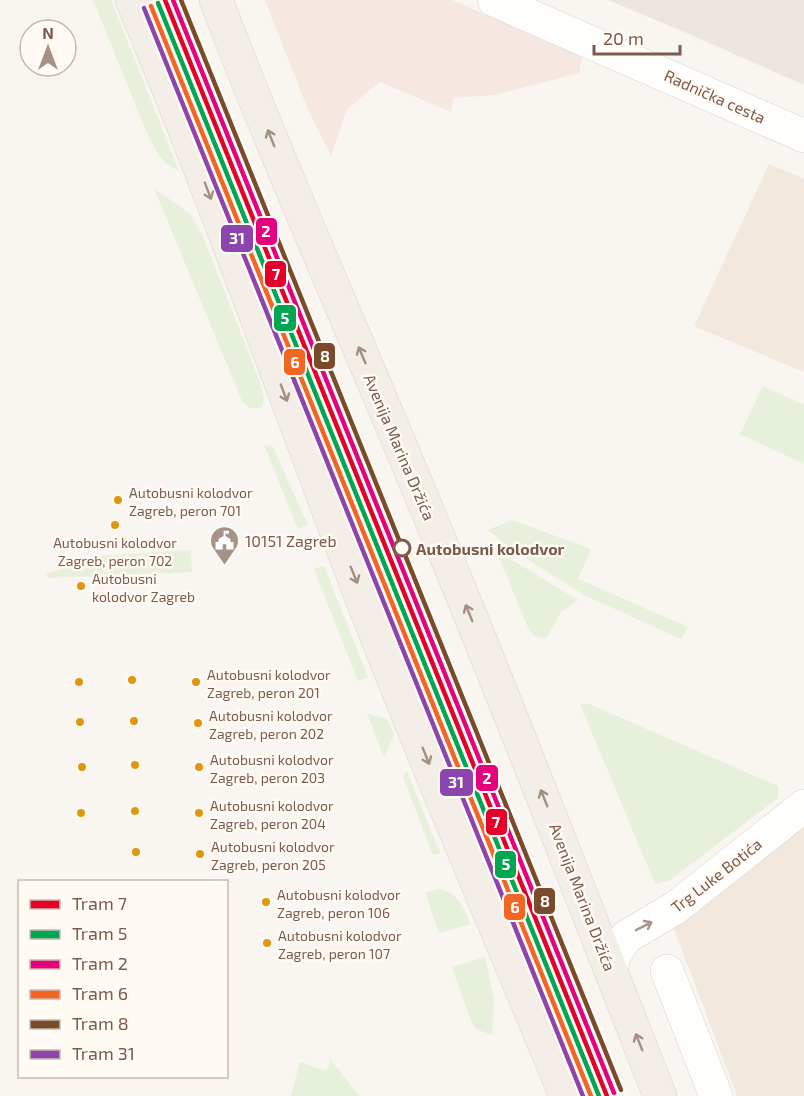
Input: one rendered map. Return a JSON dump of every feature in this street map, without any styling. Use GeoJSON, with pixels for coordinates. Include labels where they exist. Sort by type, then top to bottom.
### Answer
{"type":"FeatureCollection","features":[{"type":"Feature","properties":{"kind":"main road"},"geometry":{"type":"LineString","coordinates":[[132,0],[215,210],[338,536],[481,894],[566,1096]]}},
{"type":"Feature","properties":{"kind":"main road","name":"Avenija Marina Držića"},"geometry":{"type":"LineString","coordinates":[[216,0],[297,203],[439,539],[660,1096]]}},
{"type":"Feature","properties":{"kind":"main road"},"geometry":{"type":"LineString","coordinates":[[227,0],[231,38]]}},
{"type":"Feature","properties":{"kind":"street","name":"Radnička cesta"},"geometry":{"type":"LineString","coordinates":[[494,0],[804,136]]}},
{"type":"Feature","properties":{"kind":"street","name":"Trg Luke Botića"},"geometry":{"type":"LineString","coordinates":[[611,970],[614,956],[626,937],[675,908],[804,806]]}},
{"type":"Feature","properties":{"kind":"street"},"geometry":{"type":"LineString","coordinates":[[667,971],[716,1096]]}},
{"type":"Feature","properties":{"kind":"shaded area"},"geometry":{"type":"Polygon","coordinates":[[[265,0],[452,0],[582,55],[579,73],[495,95],[454,98],[451,112],[380,82],[347,109],[331,156],[308,110],[265,0]]]}},
{"type":"Feature","properties":{"kind":"shaded area"},"geometry":{"type":"Polygon","coordinates":[[[608,0],[804,0],[804,85],[682,31],[608,0]]]}},
{"type":"Feature","properties":{"kind":"shaded area"},"geometry":{"type":"Polygon","coordinates":[[[769,164],[804,179],[804,372],[694,326],[769,164]]]}},
{"type":"Feature","properties":{"kind":"shaded area"},"geometry":{"type":"Polygon","coordinates":[[[804,823],[804,1096],[737,1096],[673,926],[804,823]]]}},
{"type":"Feature","properties":{"kind":"green space"},"geometry":{"type":"Polygon","coordinates":[[[93,0],[111,0],[179,171],[159,156],[146,131],[93,0]]]}},
{"type":"Feature","properties":{"kind":"green space"},"geometry":{"type":"Polygon","coordinates":[[[154,188],[190,214],[203,236],[261,385],[264,399],[262,408],[250,408],[242,401],[154,188]]]}},
{"type":"Feature","properties":{"kind":"green space"},"geometry":{"type":"Polygon","coordinates":[[[763,386],[804,405],[804,464],[740,434],[763,386]]]}},
{"type":"Feature","properties":{"kind":"green space"},"geometry":{"type":"Polygon","coordinates":[[[264,445],[273,447],[308,525],[298,529],[264,445]]]}},
{"type":"Feature","properties":{"kind":"green space"},"geometry":{"type":"Polygon","coordinates":[[[512,520],[591,549],[578,579],[688,627],[681,639],[584,595],[508,547],[488,530],[512,520]]]}},
{"type":"Feature","properties":{"kind":"green space"},"geometry":{"type":"Polygon","coordinates":[[[191,550],[192,572],[49,578],[46,574],[96,556],[191,550]]]}},
{"type":"Feature","properties":{"kind":"green space"},"geometry":{"type":"Polygon","coordinates":[[[504,555],[578,600],[561,612],[546,639],[536,637],[529,630],[499,557],[504,555]]]}},
{"type":"Feature","properties":{"kind":"green space"},"geometry":{"type":"Polygon","coordinates":[[[324,566],[368,677],[358,681],[314,569],[324,566]]]}},
{"type":"Feature","properties":{"kind":"green space"},"geometry":{"type":"Polygon","coordinates":[[[580,704],[589,704],[778,786],[778,798],[670,880],[655,884],[580,704]]]}},
{"type":"Feature","properties":{"kind":"green space"},"geometry":{"type":"Polygon","coordinates":[[[367,713],[387,719],[394,734],[384,758],[367,713]]]}},
{"type":"Feature","properties":{"kind":"green space"},"geometry":{"type":"Polygon","coordinates":[[[407,771],[440,853],[433,855],[403,777],[407,771]]]}},
{"type":"Feature","properties":{"kind":"green space"},"geometry":{"type":"Polygon","coordinates":[[[439,889],[456,898],[470,924],[439,933],[425,892],[439,889]]]}},
{"type":"Feature","properties":{"kind":"green space"},"geometry":{"type":"Polygon","coordinates":[[[485,957],[494,999],[492,1035],[476,1029],[472,1023],[452,967],[485,957]]]}},
{"type":"Feature","properties":{"kind":"green space"},"geometry":{"type":"Polygon","coordinates":[[[328,1056],[359,1096],[291,1096],[300,1062],[326,1071],[330,1063],[328,1056]]]}},
{"type":"Feature","properties":{"kind":"tram line","name":"7"},"geometry":{"type":"LineString","coordinates":[[165,0],[607,1096]]}},
{"type":"Feature","properties":{"kind":"tram line","name":"2"},"geometry":{"type":"LineString","coordinates":[[173,0],[614,1093]]}},
{"type":"Feature","properties":{"kind":"tram line","name":"8"},"geometry":{"type":"LineString","coordinates":[[181,0],[621,1090]]}},
{"type":"Feature","properties":{"kind":"tram line","name":"5"},"geometry":{"type":"LineString","coordinates":[[158,3],[599,1096]]}},
{"type":"Feature","properties":{"kind":"tram line","name":"6"},"geometry":{"type":"LineString","coordinates":[[151,6],[591,1096]]}},
{"type":"Feature","properties":{"kind":"tram line","name":"31"},"geometry":{"type":"LineString","coordinates":[[144,8],[583,1096]]}},
{"type":"Feature","properties":{"kind":"place","name":"Autobusni kolodvor Zagreb, peron 701"},"geometry":{"type":"Point","coordinates":[118,500]}},
{"type":"Feature","properties":{"kind":"place","name":"Autobusni kolodvor Zagreb, peron 702"},"geometry":{"type":"Point","coordinates":[115,525]}},
{"type":"Feature","properties":{"kind":"place","name":"Autobusni kolodvor"},"geometry":{"type":"Point","coordinates":[402,548]}},
{"type":"Feature","properties":{"kind":"place","name":"10151 Zagreb"},"geometry":{"type":"Point","coordinates":[224,566]}},
{"type":"Feature","properties":{"kind":"place","name":"Autobusni kolodvor Zagreb"},"geometry":{"type":"Point","coordinates":[81,586]}},
{"type":"Feature","properties":{"kind":"place","name":"Autobusni kolodvor Zagreb, peron 201"},"geometry":{"type":"Point","coordinates":[196,682]}},
{"type":"Feature","properties":{"kind":"place","name":"Autobusni kolodvor Zagreb, peron 202"},"geometry":{"type":"Point","coordinates":[198,723]}},
{"type":"Feature","properties":{"kind":"place","name":"Autobusni kolodvor Zagreb, peron 203"},"geometry":{"type":"Point","coordinates":[199,767]}},
{"type":"Feature","properties":{"kind":"place","name":"Autobusni kolodvor Zagreb, peron 204"},"geometry":{"type":"Point","coordinates":[199,813]}},
{"type":"Feature","properties":{"kind":"place","name":"Autobusni kolodvor Zagreb, peron 205"},"geometry":{"type":"Point","coordinates":[200,854]}},
{"type":"Feature","properties":{"kind":"place","name":"Autobusni kolodvor Zagreb, peron 106"},"geometry":{"type":"Point","coordinates":[266,902]}},
{"type":"Feature","properties":{"kind":"place","name":"Autobusni kolodvor Zagreb, peron 107"},"geometry":{"type":"Point","coordinates":[267,943]}}]}
